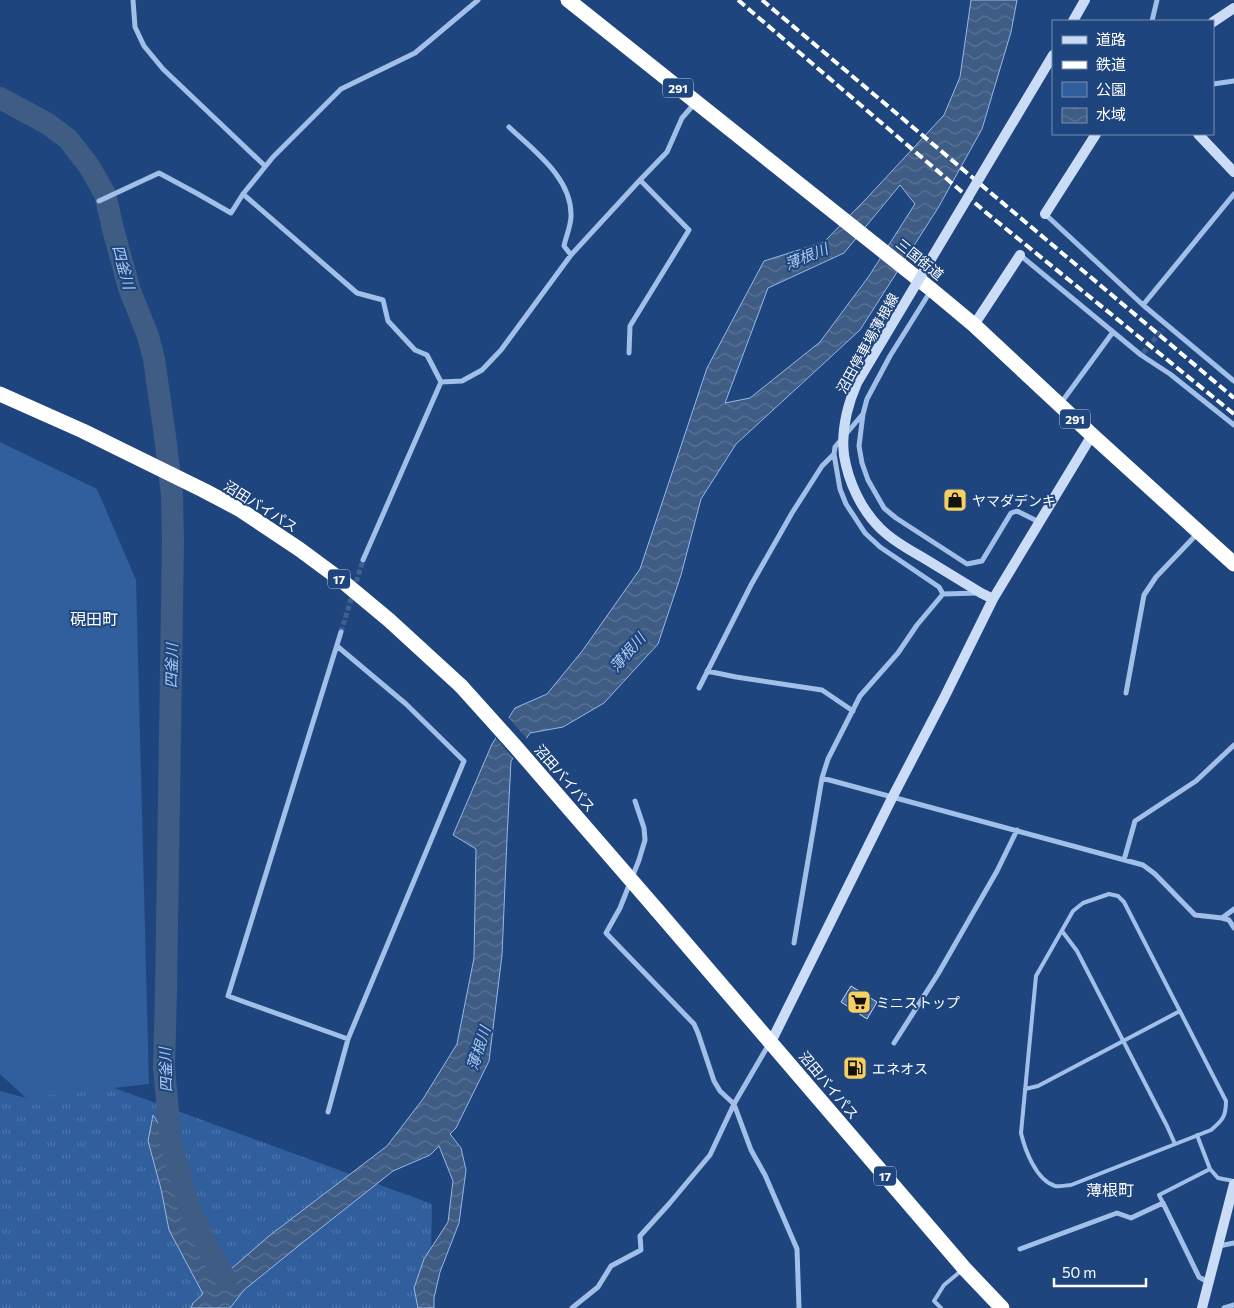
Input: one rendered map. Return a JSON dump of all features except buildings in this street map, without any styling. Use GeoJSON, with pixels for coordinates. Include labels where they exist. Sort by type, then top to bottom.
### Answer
{"type":"FeatureCollection","features":[{"type":"Feature","properties":{"kind":"highway","name":"三国街道"},"geometry":{"type":"LineString","coordinates":[[568,0],[974,325],[1199,532],[1233,559]]}},
{"type":"Feature","properties":{"kind":"highway","name":"沼田バイパス"},"geometry":{"type":"LineString","coordinates":[[0,394],[83,431],[239,509],[341,580],[389,620],[461,686],[522,753],[964,1268],[1002,1308]]}},
{"type":"Feature","properties":{"kind":"main road"},"geometry":{"type":"LineString","coordinates":[[1074,20],[1086,0]]}},
{"type":"Feature","properties":{"kind":"main road"},"geometry":{"type":"LineString","coordinates":[[1214,21],[1234,8]]}},
{"type":"Feature","properties":{"kind":"main road","name":"沼田停車場薄根線"},"geometry":{"type":"LineString","coordinates":[[993,599],[898,543],[881,529],[858,498],[839,454],[844,438],[846,417],[851,397],[857,383],[1052,57]]}},
{"type":"Feature","properties":{"kind":"main road"},"geometry":{"type":"LineString","coordinates":[[1046,214],[1095,135]]}},
{"type":"Feature","properties":{"kind":"main road"},"geometry":{"type":"LineString","coordinates":[[1199,135],[1234,172]]}},
{"type":"Feature","properties":{"kind":"main road"},"geometry":{"type":"LineString","coordinates":[[974,325],[1020,255]]}},
{"type":"Feature","properties":{"kind":"main road"},"geometry":{"type":"LineString","coordinates":[[771,1042],[993,599],[1092,435]]}},
{"type":"Feature","properties":{"kind":"main road"},"geometry":{"type":"LineString","coordinates":[[1202,1308],[1234,1183]]}},
{"type":"Feature","properties":{"kind":"street"},"geometry":{"type":"LineString","coordinates":[[133,0],[135,27],[144,46],[163,69],[265,166]]}},
{"type":"Feature","properties":{"kind":"street"},"geometry":{"type":"LineString","coordinates":[[99,201],[159,174],[231,213],[265,166],[341,89],[414,53],[478,0]]}},
{"type":"Feature","properties":{"kind":"street"},"geometry":{"type":"LineString","coordinates":[[1152,20],[1157,0]]}},
{"type":"Feature","properties":{"kind":"street"},"geometry":{"type":"LineString","coordinates":[[1214,84],[1234,81]]}},
{"type":"Feature","properties":{"kind":"street"},"geometry":{"type":"LineString","coordinates":[[441,382],[462,381],[482,370],[501,350],[571,255],[667,152],[682,118],[696,102]]}},
{"type":"Feature","properties":{"kind":"street"},"geometry":{"type":"LineString","coordinates":[[509,127],[557,174],[569,196],[571,217],[564,246],[571,255]]}},
{"type":"Feature","properties":{"kind":"street"},"geometry":{"type":"LineString","coordinates":[[629,353],[630,326],[689,230],[640,180]]}},
{"type":"Feature","properties":{"kind":"street"},"geometry":{"type":"LineString","coordinates":[[243,194],[357,293],[383,300],[388,321],[415,350],[427,355],[441,382]]}},
{"type":"Feature","properties":{"kind":"street"},"geometry":{"type":"LineString","coordinates":[[1144,305],[1234,194]]}},
{"type":"Feature","properties":{"kind":"street"},"geometry":{"type":"LineString","coordinates":[[1046,214],[1144,305],[1164,327],[1234,381]]}},
{"type":"Feature","properties":{"kind":"street"},"geometry":{"type":"LineString","coordinates":[[1020,255],[1113,332],[1234,425]]}},
{"type":"Feature","properties":{"kind":"street"},"geometry":{"type":"LineString","coordinates":[[932,290],[890,356],[867,399],[859,446],[868,480],[884,508],[896,518],[967,564],[982,561],[1010,514],[1017,511],[1039,522]]}},
{"type":"Feature","properties":{"kind":"street"},"geometry":{"type":"LineString","coordinates":[[1060,405],[1113,332]]}},
{"type":"Feature","properties":{"kind":"street"},"geometry":{"type":"LineString","coordinates":[[363,560],[441,382]]}},
{"type":"Feature","properties":{"kind":"street"},"geometry":{"type":"LineString","coordinates":[[863,414],[835,447],[839,454],[836,470],[840,489],[846,504],[865,533],[880,547],[938,587],[943,594]]}},
{"type":"Feature","properties":{"kind":"street"},"geometry":{"type":"LineString","coordinates":[[699,688],[751,584],[792,513],[822,466],[839,454]]}},
{"type":"Feature","properties":{"kind":"street"},"geometry":{"type":"LineString","coordinates":[[1126,693],[1144,595],[1156,577],[1199,532]]}},
{"type":"Feature","properties":{"kind":"street"},"geometry":{"type":"LineString","coordinates":[[794,943],[822,778],[828,759],[860,696],[898,653],[916,625],[943,594],[981,593]]}},
{"type":"Feature","properties":{"kind":"street"},"geometry":{"type":"LineString","coordinates":[[341,632],[228,996],[348,1039]]}},
{"type":"Feature","properties":{"kind":"street"},"geometry":{"type":"LineString","coordinates":[[328,1112],[348,1039],[464,761],[406,704],[336,646]]}},
{"type":"Feature","properties":{"kind":"street"},"geometry":{"type":"LineString","coordinates":[[707,671],[822,690],[853,711]]}},
{"type":"Feature","properties":{"kind":"street"},"geometry":{"type":"LineString","coordinates":[[1124,860],[1135,821],[1196,781],[1234,745]]}},
{"type":"Feature","properties":{"kind":"street"},"geometry":{"type":"LineString","coordinates":[[822,778],[1143,865],[1195,915],[1229,920],[1234,928]]}},
{"type":"Feature","properties":{"kind":"street"},"geometry":{"type":"LineString","coordinates":[[635,801],[644,828],[645,840],[620,908],[606,933],[694,1024],[714,1081],[720,1091],[734,1104],[751,1150],[798,1249],[799,1308]]}},
{"type":"Feature","properties":{"kind":"street"},"geometry":{"type":"LineString","coordinates":[[894,1043],[938,974],[997,871],[1017,830]]}},
{"type":"Feature","properties":{"kind":"street"},"geometry":{"type":"LineString","coordinates":[[1222,918],[1234,909]]}},
{"type":"Feature","properties":{"kind":"street"},"geometry":{"type":"LineString","coordinates":[[572,1308],[598,1287],[611,1266],[640,1250],[640,1236],[670,1204],[710,1155],[734,1104],[771,1042]]}},
{"type":"Feature","properties":{"kind":"street"},"geometry":{"type":"LineString","coordinates":[[1020,1249],[1118,1213],[1131,1218],[1163,1203],[1199,1277],[1208,1282]]}},
{"type":"Feature","properties":{"kind":"street"},"geometry":{"type":"LineString","coordinates":[[1219,1246],[1234,1242]]}},
{"type":"Feature","properties":{"kind":"street"},"geometry":{"type":"LineString","coordinates":[[1224,1308],[1234,1305]]}},
{"type":"Feature","properties":{"kind":"lane"},"geometry":{"type":"LineString","coordinates":[[1109,894],[1118,896],[1124,902],[1226,1101],[1226,1112],[1221,1122],[1211,1130],[1071,1185],[1056,1186],[1048,1182],[1031,1161],[1021,1133],[1036,976],[1062,931],[1073,911],[1083,902],[1109,894]]}},
{"type":"Feature","properties":{"kind":"lane"},"geometry":{"type":"LineString","coordinates":[[1062,931],[1077,951],[1175,1144]]}},
{"type":"Feature","properties":{"kind":"lane"},"geometry":{"type":"LineString","coordinates":[[1025,1089],[1038,1086],[1180,1011]]}},
{"type":"Feature","properties":{"kind":"lane"},"geometry":{"type":"LineString","coordinates":[[1197,1135],[1210,1169],[1218,1178],[1234,1183]]}},
{"type":"Feature","properties":{"kind":"lane"},"geometry":{"type":"LineString","coordinates":[[1163,1203],[1159,1195],[1210,1169]]}},
{"type":"Feature","properties":{"kind":"lane"},"geometry":{"type":"LineString","coordinates":[[941,1308],[934,1301],[944,1285],[964,1268]]}},
{"type":"Feature","properties":{"kind":"green space"},"geometry":{"type":"Polygon","coordinates":[[[0,442],[97,489],[136,580],[149,1084],[26,1098],[0,1074],[0,442]]]}},
{"type":"Feature","properties":{"kind":"green space"},"geometry":{"type":"Polygon","coordinates":[[[101,1083],[432,1204],[430,1308],[0,1308],[0,1091],[26,1098],[101,1083]]]}},
{"type":"Feature","properties":{"kind":"water","name":"薄根川"},"geometry":{"type":"Polygon","coordinates":[[[971,0],[1017,0],[1011,32],[982,129],[938,208],[860,330],[736,444],[701,499],[681,575],[658,644],[604,703],[563,727],[530,733],[511,761],[502,955],[489,1061],[456,1128],[450,1134],[461,1148],[466,1170],[459,1223],[440,1272],[434,1298],[434,1308],[418,1308],[414,1288],[424,1259],[448,1222],[453,1181],[439,1146],[430,1155],[393,1171],[244,1290],[230,1308],[191,1308],[193,1303],[203,1294],[169,1230],[161,1189],[148,1141],[153,1115],[160,1126],[168,1169],[195,1245],[223,1276],[269,1236],[387,1146],[423,1099],[457,1044],[474,958],[476,849],[453,835],[492,744],[515,708],[547,694],[583,650],[640,569],[707,368],[764,261],[824,242],[944,115],[960,77],[971,0]],[[900,185],[844,253],[768,288],[725,403],[750,398],[820,342],[869,276],[915,204],[900,185]]]}},
{"type":"Feature","properties":{"kind":"pier"},"geometry":{"type":"Polygon","coordinates":[[[507,716],[528,740],[515,760],[494,736],[507,716]]]}},
{"type":"Feature","properties":{"kind":"waterway","name":"四釜川"},"geometry":{"type":"LineString","coordinates":[[0,98],[48,124],[68,139],[89,166],[105,194],[129,288],[148,336],[154,359],[172,495],[173,541],[164,1068],[171,1144],[190,1210],[226,1280]]}},
{"type":"Feature","properties":{"kind":"tunnel"},"geometry":{"type":"LineString","coordinates":[[1143,353],[1163,329]]}},
{"type":"Feature","properties":{"kind":"tunnel"},"geometry":{"type":"LineString","coordinates":[[341,632],[363,560]]}},
{"type":"Feature","properties":{"kind":"railway"},"geometry":{"type":"LineString","coordinates":[[738,0],[989,215],[1234,414]]}},
{"type":"Feature","properties":{"kind":"railway"},"geometry":{"type":"LineString","coordinates":[[762,0],[1234,398]]}},
{"type":"Feature","properties":{"kind":"place","name":"ヤマダデンキ"},"geometry":{"type":"Point","coordinates":[955,500]}},
{"type":"Feature","properties":{"kind":"place","name":"ミニストップ"},"geometry":{"type":"Point","coordinates":[859,1002]}},
{"type":"Feature","properties":{"kind":"place","name":"エネオス"},"geometry":{"type":"Point","coordinates":[855,1068]}},
{"type":"Feature","properties":{"kind":"district","name":"硯田町"},"geometry":{"type":"Point","coordinates":[94,618]}},
{"type":"Feature","properties":{"kind":"district","name":"薄根町"},"geometry":{"type":"Point","coordinates":[1110,1189]}}]}
